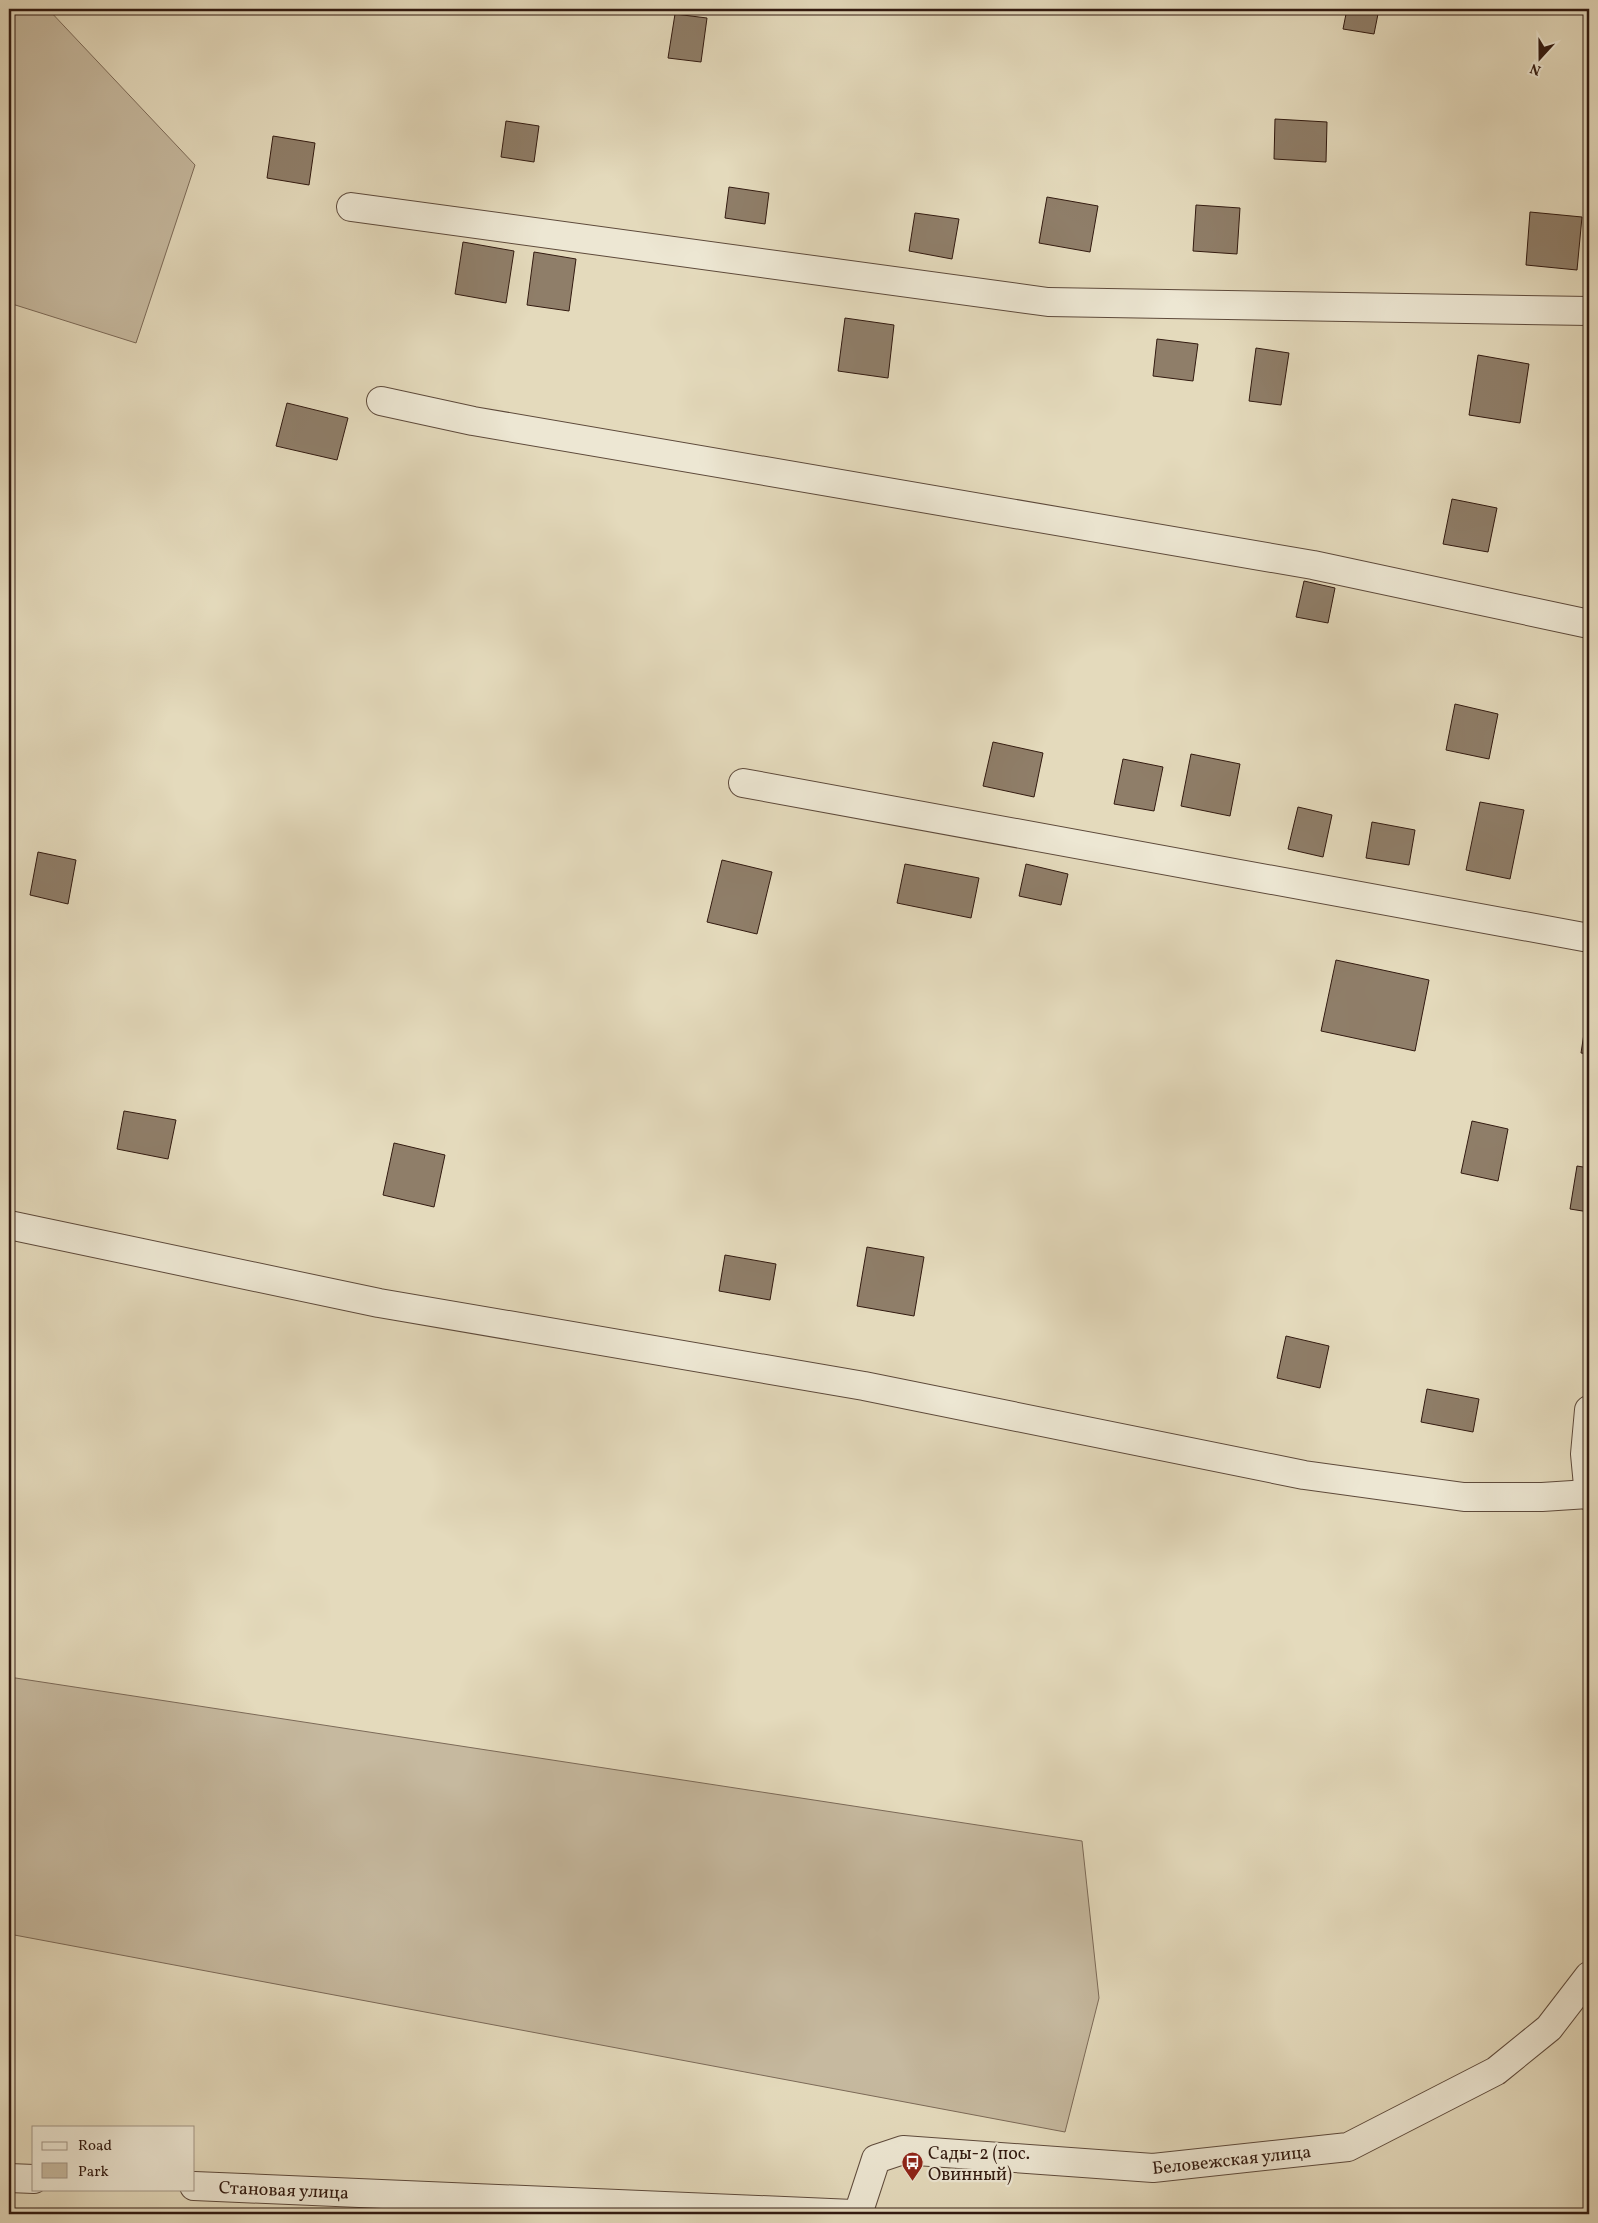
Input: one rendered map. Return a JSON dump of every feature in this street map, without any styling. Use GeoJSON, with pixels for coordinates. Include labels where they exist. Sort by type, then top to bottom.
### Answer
{"type":"FeatureCollection","features":[{"type":"Feature","properties":{"kind":"street"},"geometry":{"type":"LineString","coordinates":[[351,207],[1048,302],[1589,311]]}},
{"type":"Feature","properties":{"kind":"street"},"geometry":{"type":"LineString","coordinates":[[381,401],[474,421],[1313,565],[1589,624]]}},
{"type":"Feature","properties":{"kind":"street"},"geometry":{"type":"LineString","coordinates":[[743,783],[1589,938]]}},
{"type":"Feature","properties":{"kind":"street"},"geometry":{"type":"LineString","coordinates":[[9,1225],[379,1303],[864,1386],[1304,1475],[1464,1497],[1542,1498],[1589,1495],[1585,1454],[1589,1410]]}},
{"type":"Feature","properties":{"kind":"street","name":"Беловежская улица"},"geometry":{"type":"LineString","coordinates":[[858,2214],[876,2159],[903,2150],[1153,2168],[1348,2147],[1496,2071],[1549,2028],[1589,1976]]}},
{"type":"Feature","properties":{"kind":"street"},"geometry":{"type":"LineString","coordinates":[[9,2178],[32,2179]]}},
{"type":"Feature","properties":{"kind":"street","name":"Становая улица"},"geometry":{"type":"LineString","coordinates":[[195,2186],[853,2214]]}},
{"type":"Feature","properties":{"kind":"green space"},"geometry":{"type":"Polygon","coordinates":[[[9,9],[48,9],[195,165],[136,343],[9,303],[9,9]]]}},
{"type":"Feature","properties":{"kind":"green space"},"geometry":{"type":"Polygon","coordinates":[[[9,1677],[1082,1841],[1099,1998],[1065,2132],[9,1934],[9,1677]]]}},
{"type":"Feature","properties":{"kind":"building"},"geometry":{"type":"Polygon","coordinates":[[[567,9],[595,9],[595,13],[567,9]]]}},
{"type":"Feature","properties":{"kind":"building"},"geometry":{"type":"Polygon","coordinates":[[[1252,9],[1283,9],[1283,14],[1252,11],[1252,9]]]}},
{"type":"Feature","properties":{"kind":"building"},"geometry":{"type":"Polygon","coordinates":[[[1347,9],[1379,9],[1374,34],[1343,29],[1347,9]]]}},
{"type":"Feature","properties":{"kind":"building"},"geometry":{"type":"Polygon","coordinates":[[[675,14],[707,18],[701,62],[668,58],[675,14]]]}},
{"type":"Feature","properties":{"kind":"building"},"geometry":{"type":"Polygon","coordinates":[[[1275,119],[1327,122],[1326,162],[1274,159],[1275,119]]]}},
{"type":"Feature","properties":{"kind":"building"},"geometry":{"type":"Polygon","coordinates":[[[506,121],[539,126],[534,162],[501,157],[506,121]]]}},
{"type":"Feature","properties":{"kind":"building"},"geometry":{"type":"Polygon","coordinates":[[[273,136],[315,143],[309,185],[267,178],[273,136]]]}},
{"type":"Feature","properties":{"kind":"building"},"geometry":{"type":"Polygon","coordinates":[[[729,187],[769,193],[765,224],[725,218],[729,187]]]}},
{"type":"Feature","properties":{"kind":"building"},"geometry":{"type":"Polygon","coordinates":[[[1047,197],[1098,206],[1090,252],[1039,243],[1047,197]]]}},
{"type":"Feature","properties":{"kind":"building"},"geometry":{"type":"Polygon","coordinates":[[[1196,205],[1240,208],[1237,254],[1193,251],[1196,205]]]}},
{"type":"Feature","properties":{"kind":"building"},"geometry":{"type":"Polygon","coordinates":[[[1530,212],[1582,217],[1577,270],[1526,265],[1530,212]]]}},
{"type":"Feature","properties":{"kind":"building"},"geometry":{"type":"Polygon","coordinates":[[[915,213],[959,219],[952,259],[909,251],[915,213]]]}},
{"type":"Feature","properties":{"kind":"building"},"geometry":{"type":"Polygon","coordinates":[[[463,242],[514,251],[506,303],[455,294],[463,242]]]}},
{"type":"Feature","properties":{"kind":"building"},"geometry":{"type":"Polygon","coordinates":[[[534,252],[576,259],[569,311],[527,305],[534,252]]]}},
{"type":"Feature","properties":{"kind":"building"},"geometry":{"type":"Polygon","coordinates":[[[845,318],[894,325],[888,378],[838,371],[845,318]]]}},
{"type":"Feature","properties":{"kind":"building"},"geometry":{"type":"Polygon","coordinates":[[[1157,339],[1198,344],[1193,381],[1153,376],[1157,339]]]}},
{"type":"Feature","properties":{"kind":"building"},"geometry":{"type":"Polygon","coordinates":[[[1256,348],[1289,353],[1281,405],[1249,401],[1256,348]]]}},
{"type":"Feature","properties":{"kind":"building"},"geometry":{"type":"Polygon","coordinates":[[[1478,355],[1529,364],[1520,423],[1469,415],[1478,355]]]}},
{"type":"Feature","properties":{"kind":"building"},"geometry":{"type":"Polygon","coordinates":[[[287,403],[348,418],[337,460],[276,446],[287,403]]]}},
{"type":"Feature","properties":{"kind":"building"},"geometry":{"type":"Polygon","coordinates":[[[1452,499],[1497,508],[1488,552],[1443,544],[1452,499]]]}},
{"type":"Feature","properties":{"kind":"building"},"geometry":{"type":"Polygon","coordinates":[[[1304,581],[1335,588],[1328,623],[1296,617],[1304,581]]]}},
{"type":"Feature","properties":{"kind":"building"},"geometry":{"type":"Polygon","coordinates":[[[1455,704],[1498,714],[1489,759],[1446,750],[1455,704]]]}},
{"type":"Feature","properties":{"kind":"building"},"geometry":{"type":"Polygon","coordinates":[[[993,742],[1043,753],[1034,797],[983,786],[993,742]]]}},
{"type":"Feature","properties":{"kind":"building"},"geometry":{"type":"Polygon","coordinates":[[[1191,754],[1240,764],[1230,816],[1181,806],[1191,754]]]}},
{"type":"Feature","properties":{"kind":"building"},"geometry":{"type":"Polygon","coordinates":[[[1123,759],[1163,767],[1154,811],[1114,804],[1123,759]]]}},
{"type":"Feature","properties":{"kind":"building"},"geometry":{"type":"Polygon","coordinates":[[[1480,802],[1524,810],[1510,879],[1466,870],[1480,802]]]}},
{"type":"Feature","properties":{"kind":"building"},"geometry":{"type":"Polygon","coordinates":[[[1298,807],[1332,815],[1323,857],[1288,849],[1298,807]]]}},
{"type":"Feature","properties":{"kind":"building"},"geometry":{"type":"Polygon","coordinates":[[[1372,822],[1415,830],[1409,865],[1366,858],[1372,822]]]}},
{"type":"Feature","properties":{"kind":"building"},"geometry":{"type":"Polygon","coordinates":[[[38,852],[76,860],[68,904],[30,895],[38,852]]]}},
{"type":"Feature","properties":{"kind":"building"},"geometry":{"type":"Polygon","coordinates":[[[722,860],[772,872],[757,934],[707,922],[722,860]]]}},
{"type":"Feature","properties":{"kind":"building"},"geometry":{"type":"Polygon","coordinates":[[[905,864],[979,878],[971,918],[897,903],[905,864]]]}},
{"type":"Feature","properties":{"kind":"building"},"geometry":{"type":"Polygon","coordinates":[[[1026,864],[1068,874],[1061,905],[1019,896],[1026,864]]]}},
{"type":"Feature","properties":{"kind":"building"},"geometry":{"type":"Polygon","coordinates":[[[1336,960],[1429,980],[1415,1051],[1321,1031],[1336,960]]]}},
{"type":"Feature","properties":{"kind":"building"},"geometry":{"type":"Polygon","coordinates":[[[1589,1001],[1589,1054],[1581,1053],[1589,1001]]]}},
{"type":"Feature","properties":{"kind":"building"},"geometry":{"type":"Polygon","coordinates":[[[124,1111],[176,1120],[168,1159],[117,1149],[124,1111]]]}},
{"type":"Feature","properties":{"kind":"building"},"geometry":{"type":"Polygon","coordinates":[[[1472,1121],[1508,1129],[1498,1181],[1461,1173],[1472,1121]]]}},
{"type":"Feature","properties":{"kind":"building"},"geometry":{"type":"Polygon","coordinates":[[[394,1143],[445,1155],[434,1207],[383,1195],[394,1143]]]}},
{"type":"Feature","properties":{"kind":"building"},"geometry":{"type":"Polygon","coordinates":[[[1577,1166],[1589,1168],[1589,1212],[1570,1209],[1577,1166]]]}},
{"type":"Feature","properties":{"kind":"building"},"geometry":{"type":"Polygon","coordinates":[[[867,1247],[924,1257],[914,1316],[857,1306],[867,1247]]]}},
{"type":"Feature","properties":{"kind":"building"},"geometry":{"type":"Polygon","coordinates":[[[725,1255],[776,1264],[770,1300],[719,1291],[725,1255]]]}},
{"type":"Feature","properties":{"kind":"building"},"geometry":{"type":"Polygon","coordinates":[[[1286,1336],[1329,1346],[1320,1388],[1277,1378],[1286,1336]]]}},
{"type":"Feature","properties":{"kind":"building"},"geometry":{"type":"Polygon","coordinates":[[[1427,1389],[1479,1399],[1473,1432],[1421,1422],[1427,1389]]]}},
{"type":"Feature","properties":{"kind":"place","name":"Сады-2 (пос. Овинный)"},"geometry":{"type":"Point","coordinates":[912,2182]}}]}
